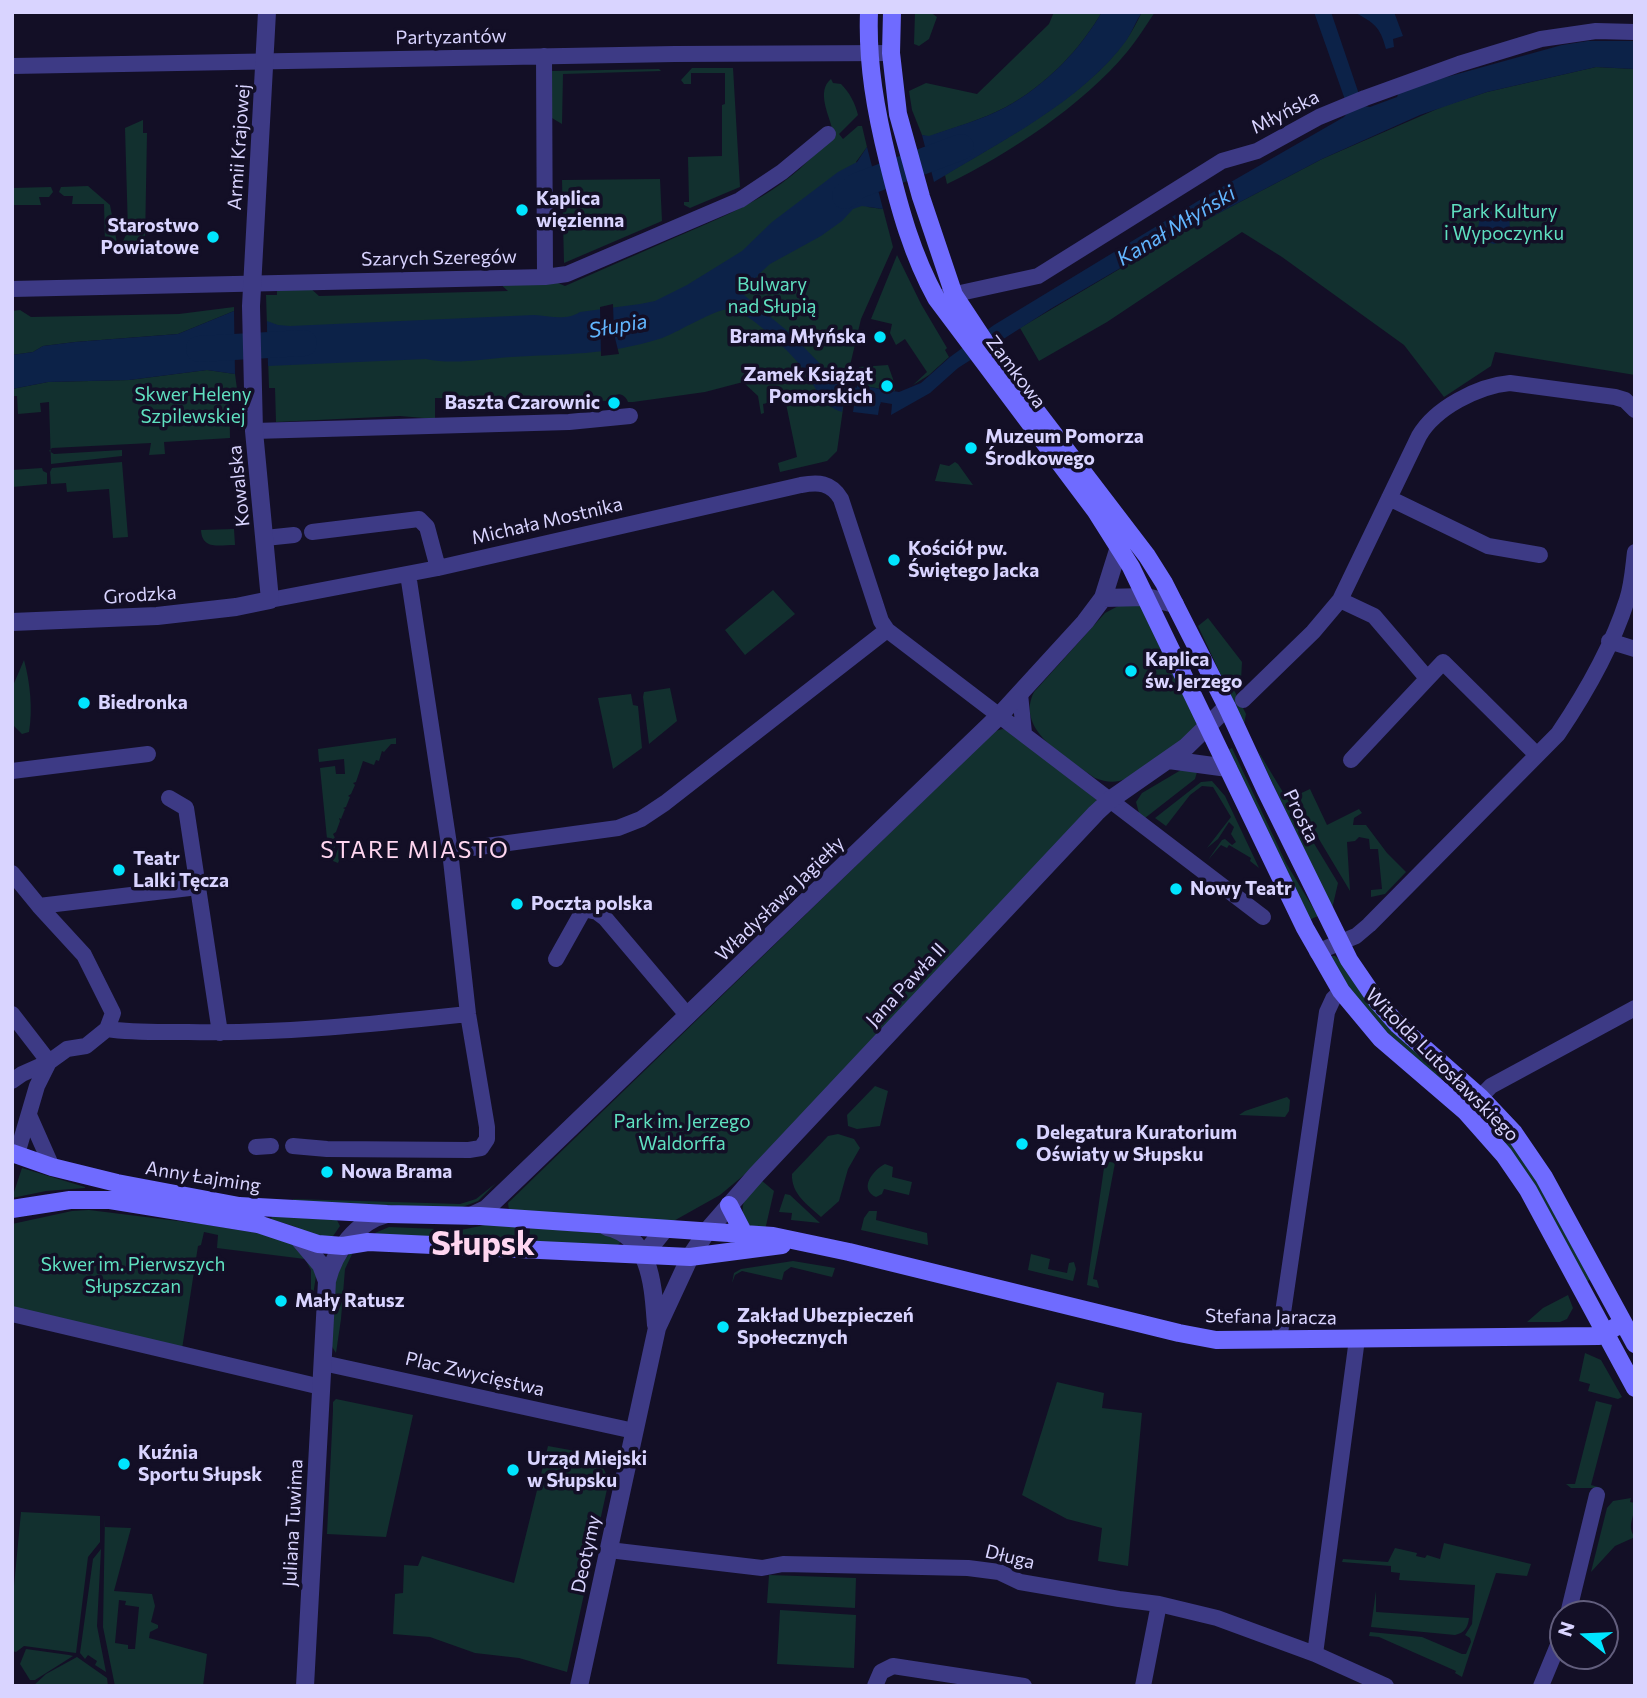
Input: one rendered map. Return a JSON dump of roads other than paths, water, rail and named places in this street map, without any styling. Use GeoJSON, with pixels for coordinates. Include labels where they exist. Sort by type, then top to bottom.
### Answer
{"type":"FeatureCollection","features":[{"type":"Feature","properties":{"kind":"main road","name":"Zamkowa"},"geometry":{"type":"LineString","coordinates":[[869,12],[873,102],[912,251],[1119,547],[1228,768]]}},
{"type":"Feature","properties":{"kind":"main road","name":"Zamkowa"},"geometry":{"type":"LineString","coordinates":[[892,12],[891,53],[898,114],[922,197],[945,296],[1147,556],[1235,703]]}},
{"type":"Feature","properties":{"kind":"main road","name":"Prosta"},"geometry":{"type":"LineString","coordinates":[[1235,703],[1339,943]]}},
{"type":"Feature","properties":{"kind":"main road"},"geometry":{"type":"LineString","coordinates":[[1228,768],[1317,952],[1341,992]]}},
{"type":"Feature","properties":{"kind":"main road","name":"Witolda Lutosławskiego"},"geometry":{"type":"LineString","coordinates":[[1339,943],[1365,984],[1398,1025],[1480,1097],[1533,1158],[1635,1344]]}},
{"type":"Feature","properties":{"kind":"main road","name":"Witolda Lutosławskiego"},"geometry":{"type":"LineString","coordinates":[[1341,992],[1381,1039],[1466,1112],[1504,1155],[1528,1190],[1635,1388]]}},
{"type":"Feature","properties":{"kind":"main road","name":"Anny Łajming"},"geometry":{"type":"LineString","coordinates":[[14,1159],[143,1189],[218,1203],[387,1214]]}},
{"type":"Feature","properties":{"kind":"main road","name":"Anny Łajming"},"geometry":{"type":"LineString","coordinates":[[12,1209],[70,1200],[110,1200],[258,1224],[318,1244],[343,1246]]}},
{"type":"Feature","properties":{"kind":"main road"},"geometry":{"type":"LineString","coordinates":[[729,1205],[744,1234]]}},
{"type":"Feature","properties":{"kind":"main road"},"geometry":{"type":"LineString","coordinates":[[387,1214],[471,1216],[664,1230],[708,1230]]}},
{"type":"Feature","properties":{"kind":"main road","name":"Stefana Jaracza"},"geometry":{"type":"LineString","coordinates":[[708,1230],[773,1236],[849,1252],[1192,1336],[1230,1340],[1599,1336],[1623,1323]]}},
{"type":"Feature","properties":{"kind":"main road"},"geometry":{"type":"LineString","coordinates":[[343,1246],[368,1242],[690,1257]]}},
{"type":"Feature","properties":{"kind":"main road","name":"Stefana Jaracza"},"geometry":{"type":"LineString","coordinates":[[690,1257],[799,1242]]}},
{"type":"Feature","properties":{"kind":"street","name":"Armii Krajowej"},"geometry":{"type":"LineString","coordinates":[[251,284],[268,12]]}},
{"type":"Feature","properties":{"kind":"street","name":"Młyńska"},"geometry":{"type":"LineString","coordinates":[[945,296],[1038,275],[1222,161],[1257,151],[1319,117],[1365,98],[1459,64],[1541,39],[1596,31],[1635,32]]}},
{"type":"Feature","properties":{"kind":"street","name":"Partyzantów"},"geometry":{"type":"LineString","coordinates":[[12,66],[544,56],[891,53]]}},
{"type":"Feature","properties":{"kind":"street"},"geometry":{"type":"LineString","coordinates":[[544,56],[545,277]]}},
{"type":"Feature","properties":{"kind":"street","name":"Szarych Szeregów"},"geometry":{"type":"LineString","coordinates":[[12,289],[545,277],[567,274],[740,200],[782,172],[828,134]]}},
{"type":"Feature","properties":{"kind":"street","name":"Kowalska"},"geometry":{"type":"LineString","coordinates":[[251,284],[254,431],[270,600]]}},
{"type":"Feature","properties":{"kind":"street"},"geometry":{"type":"LineString","coordinates":[[1235,703],[1313,632],[1340,600],[1424,427],[1437,415],[1466,397],[1494,385],[1510,383],[1615,397],[1625,400],[1635,410]]}},
{"type":"Feature","properties":{"kind":"street"},"geometry":{"type":"LineString","coordinates":[[254,431],[569,422],[630,416]]}},
{"type":"Feature","properties":{"kind":"street","name":"Michała Mostnika"},"geometry":{"type":"LineString","coordinates":[[270,600],[438,568],[811,483],[832,487],[841,499],[879,617],[887,630]]}},
{"type":"Feature","properties":{"kind":"street"},"geometry":{"type":"LineString","coordinates":[[1390,498],[1488,546],[1540,555]]}},
{"type":"Feature","properties":{"kind":"street"},"geometry":{"type":"LineString","coordinates":[[312,532],[419,519],[427,527],[438,568]]}},
{"type":"Feature","properties":{"kind":"street"},"geometry":{"type":"LineString","coordinates":[[265,538],[294,535]]}},
{"type":"Feature","properties":{"kind":"street","name":"Władysława Jagiełły"},"geometry":{"type":"LineString","coordinates":[[471,1216],[486,1209],[999,716],[1103,598],[1119,547]]}},
{"type":"Feature","properties":{"kind":"street"},"geometry":{"type":"LineString","coordinates":[[1317,952],[1356,936],[1369,925],[1558,734],[1576,707],[1628,598],[1635,552]]}},
{"type":"Feature","properties":{"kind":"street"},"geometry":{"type":"LineString","coordinates":[[293,1146],[327,1149],[469,1150],[481,1148],[485,1144],[488,1127],[468,1014],[450,851],[408,574]]}},
{"type":"Feature","properties":{"kind":"street"},"geometry":{"type":"LineString","coordinates":[[1103,598],[1146,597],[1175,604]]}},
{"type":"Feature","properties":{"kind":"street","name":"Grodzka"},"geometry":{"type":"LineString","coordinates":[[12,622],[157,616],[236,607],[270,600]]}},
{"type":"Feature","properties":{"kind":"street"},"geometry":{"type":"LineString","coordinates":[[1340,600],[1374,616],[1427,678]]}},
{"type":"Feature","properties":{"kind":"street"},"geometry":{"type":"LineString","coordinates":[[450,851],[618,828],[641,819],[696,780],[887,630],[1263,917]]}},
{"type":"Feature","properties":{"kind":"street"},"geometry":{"type":"LineString","coordinates":[[1609,641],[1635,649]]}},
{"type":"Feature","properties":{"kind":"street"},"geometry":{"type":"LineString","coordinates":[[1351,760],[1443,662],[1537,755]]}},
{"type":"Feature","properties":{"kind":"street"},"geometry":{"type":"LineString","coordinates":[[1020,694],[1024,733]]}},
{"type":"Feature","properties":{"kind":"street","name":"Jana Pawła II"},"geometry":{"type":"LineString","coordinates":[[690,1257],[729,1205],[1110,800],[1169,760],[1235,703]]}},
{"type":"Feature","properties":{"kind":"street"},"geometry":{"type":"LineString","coordinates":[[12,771],[148,754]]}},
{"type":"Feature","properties":{"kind":"street"},"geometry":{"type":"LineString","coordinates":[[1169,760],[1228,768]]}},
{"type":"Feature","properties":{"kind":"street"},"geometry":{"type":"LineString","coordinates":[[169,798],[186,808],[220,1033]]}},
{"type":"Feature","properties":{"kind":"street"},"geometry":{"type":"LineString","coordinates":[[12,873],[84,955],[113,1011],[107,1029],[86,1046],[64,1050],[48,1062],[12,1081]]}},
{"type":"Feature","properties":{"kind":"street"},"geometry":{"type":"LineString","coordinates":[[39,906],[198,887]]}},
{"type":"Feature","properties":{"kind":"street"},"geometry":{"type":"LineString","coordinates":[[556,959],[584,909],[597,912],[688,1016]]}},
{"type":"Feature","properties":{"kind":"street"},"geometry":{"type":"LineString","coordinates":[[1279,1340],[1327,1012],[1333,999],[1341,992]]}},
{"type":"Feature","properties":{"kind":"street"},"geometry":{"type":"LineString","coordinates":[[1466,1112],[1491,1086],[1635,1008]]}},
{"type":"Feature","properties":{"kind":"street"},"geometry":{"type":"LineString","coordinates":[[12,1014],[48,1062]]}},
{"type":"Feature","properties":{"kind":"street"},"geometry":{"type":"LineString","coordinates":[[107,1029],[220,1033],[300,1030],[468,1014]]}},
{"type":"Feature","properties":{"kind":"street"},"geometry":{"type":"LineString","coordinates":[[14,1159],[48,1062]]}},
{"type":"Feature","properties":{"kind":"street"},"geometry":{"type":"LineString","coordinates":[[29,1115],[52,1167]]}},
{"type":"Feature","properties":{"kind":"street"},"geometry":{"type":"LineString","coordinates":[[323,1363],[327,1281],[333,1263],[343,1246],[368,1222],[387,1214]]}},
{"type":"Feature","properties":{"kind":"street"},"geometry":{"type":"LineString","coordinates":[[604,1226],[615,1228],[630,1237],[643,1256],[653,1287],[657,1328]]}},
{"type":"Feature","properties":{"kind":"street"},"geometry":{"type":"LineString","coordinates":[[643,1256],[664,1230]]}},
{"type":"Feature","properties":{"kind":"street"},"geometry":{"type":"LineString","coordinates":[[299,1239],[321,1265],[327,1281]]}},
{"type":"Feature","properties":{"kind":"street"},"geometry":{"type":"LineString","coordinates":[[634,1431],[657,1328],[690,1257]]}},
{"type":"Feature","properties":{"kind":"street"},"geometry":{"type":"LineString","coordinates":[[12,1314],[321,1387]]}},
{"type":"Feature","properties":{"kind":"street"},"geometry":{"type":"LineString","coordinates":[[1315,1654],[1357,1339]]}},
{"type":"Feature","properties":{"kind":"street","name":"Juliana Tuwima"},"geometry":{"type":"LineString","coordinates":[[305,1686],[323,1363]]}},
{"type":"Feature","properties":{"kind":"street","name":"Plac Zwycięstwa"},"geometry":{"type":"LineString","coordinates":[[323,1363],[634,1431]]}},
{"type":"Feature","properties":{"kind":"street","name":"Deotymy"},"geometry":{"type":"LineString","coordinates":[[579,1686],[634,1431]]}},
{"type":"Feature","properties":{"kind":"street"},"geometry":{"type":"LineString","coordinates":[[1571,1600],[1597,1495]]}},
{"type":"Feature","properties":{"kind":"street","name":"Długa"},"geometry":{"type":"LineString","coordinates":[[608,1550],[762,1568],[783,1564],[999,1572],[1020,1582],[1119,1600],[1159,1604],[1203,1614],[1315,1654],[1386,1686]]}},
{"type":"Feature","properties":{"kind":"street"},"geometry":{"type":"LineString","coordinates":[[1143,1686],[1159,1604]]}},
{"type":"Feature","properties":{"kind":"street"},"geometry":{"type":"LineString","coordinates":[[875,1686],[881,1671],[893,1665],[1024,1686]]}},
{"type":"Feature","properties":{"kind":"street"},"geometry":{"type":"LineString","coordinates":[[1541,1686],[1549,1667]]}},
{"type":"Feature","properties":{"kind":"water"},"geometry":{"type":"Polygon","coordinates":[[[1102,12],[1142,12],[1126,41],[1086,83],[1037,120],[934,182],[922,135],[929,136],[978,120],[1021,98],[1060,66],[1083,40],[1102,12]]]}},
{"type":"Feature","properties":{"kind":"water"},"geometry":{"type":"Polygon","coordinates":[[[1314,12],[1331,12],[1363,106],[1370,107],[1397,97],[1400,90],[1562,45],[1588,41],[1635,41],[1635,69],[1596,67],[1487,92],[1420,115],[1322,159],[1177,235],[1052,308],[958,368],[930,393],[891,415],[892,404],[880,402],[878,415],[853,412],[857,385],[899,392],[921,383],[950,357],[994,325],[1203,198],[1344,117],[1349,111],[1314,12]]]}},
{"type":"Feature","properties":{"kind":"water"},"geometry":{"type":"Polygon","coordinates":[[[1354,12],[1394,12],[1403,36],[1393,39],[1394,47],[1386,49],[1375,26],[1354,12]]]}},
{"type":"Feature","properties":{"kind":"water"},"geometry":{"type":"Polygon","coordinates":[[[867,147],[883,209],[862,206],[853,209],[821,236],[770,264],[744,295],[791,334],[831,375],[847,382],[842,412],[824,400],[799,363],[781,345],[748,317],[731,309],[715,313],[659,339],[603,351],[458,362],[426,359],[268,366],[267,321],[290,326],[534,315],[563,317],[655,301],[742,251],[772,222],[838,172],[857,162],[867,147]]]}},
{"type":"Feature","properties":{"kind":"water"},"geometry":{"type":"Polygon","coordinates":[[[1488,211],[1498,213],[1504,220],[1509,219],[1507,234],[1494,244],[1479,240],[1472,230],[1478,228],[1480,217],[1488,211]]]}},
{"type":"Feature","properties":{"kind":"water"},"geometry":{"type":"Polygon","coordinates":[[[234,311],[235,374],[207,370],[129,380],[48,382],[12,389],[12,355],[33,352],[43,346],[178,334],[234,311]]]}},
{"type":"Feature","properties":{"kind":"waterway","name":"Słupia"},"geometry":{"type":"LineString","coordinates":[[845,196],[857,186],[961,147]]}},
{"type":"Feature","properties":{"kind":"waterway","name":"Słupia"},"geometry":{"type":"LineString","coordinates":[[199,349],[304,343]]}},
{"type":"Feature","properties":{"kind":"waterway","name":"Kanał Młyński"},"geometry":{"type":"LineString","coordinates":[[827,381],[842,392],[873,401]]}},
{"type":"Feature","properties":{"kind":"place","name":"Kaplica więzienna"},"geometry":{"type":"Point","coordinates":[522,210]}},
{"type":"Feature","properties":{"kind":"place","name":"Starostwo Powiatowe"},"geometry":{"type":"Point","coordinates":[213,237]}},
{"type":"Feature","properties":{"kind":"place","name":"Brama Młyńska"},"geometry":{"type":"Point","coordinates":[880,337]}},
{"type":"Feature","properties":{"kind":"place","name":"Zamek Książąt Pomorskich"},"geometry":{"type":"Point","coordinates":[887,386]}},
{"type":"Feature","properties":{"kind":"place","name":"Baszta Czarownic"},"geometry":{"type":"Point","coordinates":[614,403]}},
{"type":"Feature","properties":{"kind":"place","name":"Muzeum Pomorza Środkowego"},"geometry":{"type":"Point","coordinates":[971,448]}},
{"type":"Feature","properties":{"kind":"place","name":"Kościół pw. Świętego Jacka"},"geometry":{"type":"Point","coordinates":[894,560]}},
{"type":"Feature","properties":{"kind":"place","name":"Kaplica św. Jerzego"},"geometry":{"type":"Point","coordinates":[1131,671]}},
{"type":"Feature","properties":{"kind":"place","name":"Biedronka"},"geometry":{"type":"Point","coordinates":[84,703]}},
{"type":"Feature","properties":{"kind":"place","name":"Teatr Lalki Tęcza"},"geometry":{"type":"Point","coordinates":[119,870]}},
{"type":"Feature","properties":{"kind":"place","name":"Nowy Teatr"},"geometry":{"type":"Point","coordinates":[1176,889]}},
{"type":"Feature","properties":{"kind":"place","name":"Poczta polska"},"geometry":{"type":"Point","coordinates":[517,904]}},
{"type":"Feature","properties":{"kind":"place","name":"Delegatura Kuratorium Oświaty w Słupsku"},"geometry":{"type":"Point","coordinates":[1022,1144]}},
{"type":"Feature","properties":{"kind":"place","name":"Nowa Brama"},"geometry":{"type":"Point","coordinates":[327,1172]}},
{"type":"Feature","properties":{"kind":"place","name":"Mały Ratusz"},"geometry":{"type":"Point","coordinates":[281,1301]}},
{"type":"Feature","properties":{"kind":"place","name":"Zakład Ubezpieczeń Społecznych"},"geometry":{"type":"Point","coordinates":[723,1327]}},
{"type":"Feature","properties":{"kind":"place","name":"Kuźnia Sportu Słupsk"},"geometry":{"type":"Point","coordinates":[124,1464]}},
{"type":"Feature","properties":{"kind":"place","name":"Urząd Miejski w Słupsku"},"geometry":{"type":"Point","coordinates":[513,1470]}},
{"type":"Feature","properties":{"kind":"district","name":"STARE MIASTO"},"geometry":{"type":"Point","coordinates":[415,850]}},
{"type":"Feature","properties":{"kind":"district","name":"Słupsk"},"geometry":{"type":"Point","coordinates":[483,1244]}},
{"type":"Feature","properties":{"kind":"park label","name":"Park Kultury i Wypoczynku"},"geometry":{"type":"Point","coordinates":[1504,223]}},
{"type":"Feature","properties":{"kind":"park label","name":"Bulwary nad Słupią"},"geometry":{"type":"Point","coordinates":[772,296]}},
{"type":"Feature","properties":{"kind":"park label","name":"Skwer Heleny Szpilewskiej"},"geometry":{"type":"Point","coordinates":[193,406]}},
{"type":"Feature","properties":{"kind":"park label","name":"Park im. Jerzego Waldorffa"},"geometry":{"type":"Point","coordinates":[682,1133]}},
{"type":"Feature","properties":{"kind":"park label","name":"Skwer im. Pierwszych Słupszczan"},"geometry":{"type":"Point","coordinates":[133,1276]}}]}
